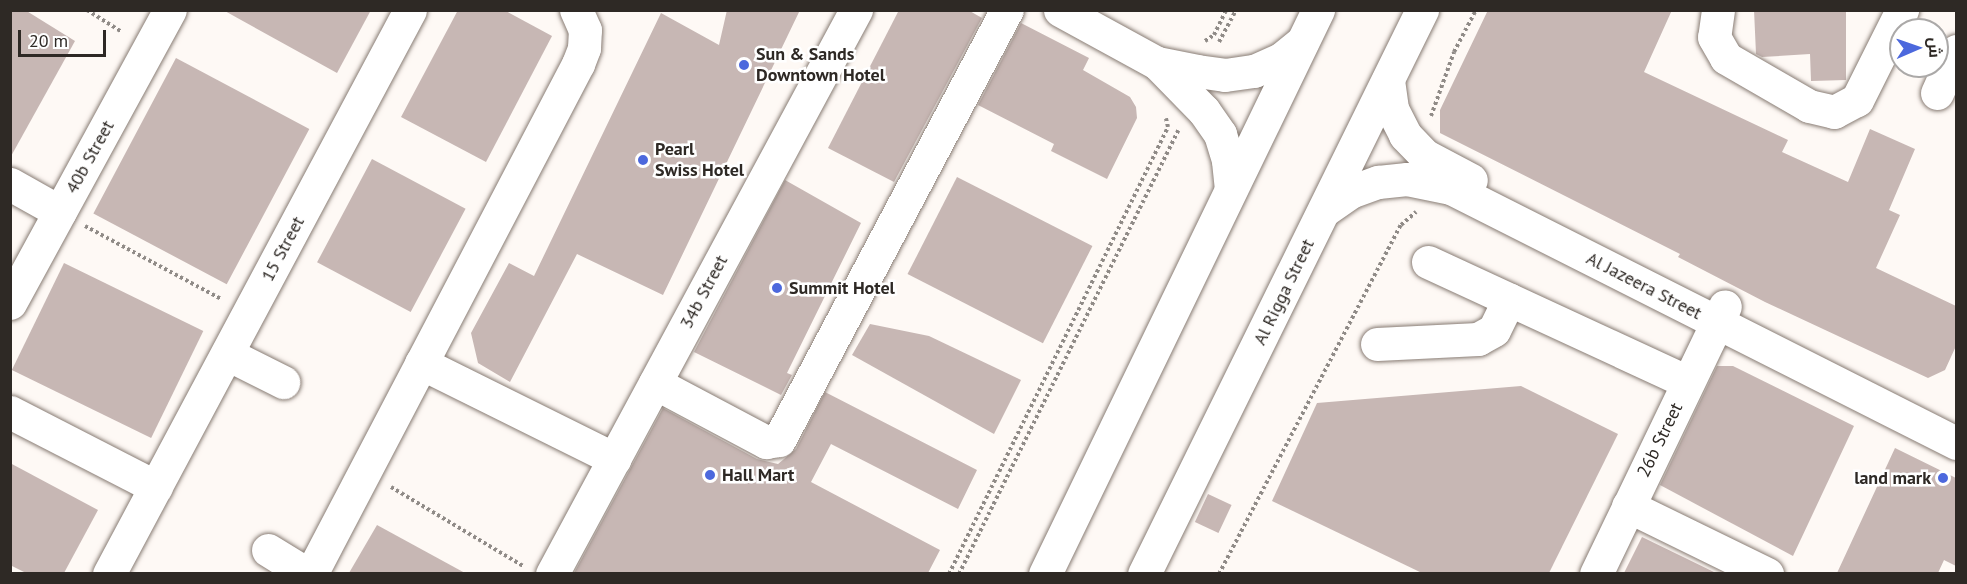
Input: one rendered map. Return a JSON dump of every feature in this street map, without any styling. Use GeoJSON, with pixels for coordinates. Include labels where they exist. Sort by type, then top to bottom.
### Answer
{"type":"FeatureCollection","features":[{"type":"Feature","properties":{"kind":"street","name":"40b Street"},"geometry":{"type":"LineString","coordinates":[[10,303],[170,10]]}},
{"type":"Feature","properties":{"kind":"street","name":"15 Street"},"geometry":{"type":"LineString","coordinates":[[110,573],[410,10]]}},
{"type":"Feature","properties":{"kind":"street"},"geometry":{"type":"LineString","coordinates":[[268,550],[309,573],[578,64],[584,48],[585,30],[576,10]]}},
{"type":"Feature","properties":{"kind":"street","name":"34b Street"},"geometry":{"type":"LineString","coordinates":[[539,570],[614,459],[856,10]]}},
{"type":"Feature","properties":{"kind":"street"},"geometry":{"type":"LineString","coordinates":[[655,383],[766,442],[779,440],[1007,10]]}},
{"type":"Feature","properties":{"kind":"street"},"geometry":{"type":"LineString","coordinates":[[1060,10],[1157,63],[1204,111],[1220,135],[1228,160],[1231,188]]}},
{"type":"Feature","properties":{"kind":"street"},"geometry":{"type":"LineString","coordinates":[[1045,573],[1318,10]]}},
{"type":"Feature","properties":{"kind":"street","name":"Al Rigga Street"},"geometry":{"type":"LineString","coordinates":[[1144,573],[1326,209],[1422,10]]}},
{"type":"Feature","properties":{"kind":"street"},"geometry":{"type":"LineString","coordinates":[[1718,10],[1714,37],[1726,58],[1809,106],[1834,112],[1857,100],[1902,10]]}},
{"type":"Feature","properties":{"kind":"street"},"geometry":{"type":"LineString","coordinates":[[1157,63],[1225,75],[1254,71],[1281,59],[1303,40]]}},
{"type":"Feature","properties":{"kind":"street"},"geometry":{"type":"LineString","coordinates":[[1937,93],[1956,51]]}},
{"type":"Feature","properties":{"kind":"street","name":"Al Jazeera Street"},"geometry":{"type":"LineString","coordinates":[[1388,80],[1392,109],[1405,135],[1424,155],[1721,314]]}},
{"type":"Feature","properties":{"kind":"street","name":"Al Jazeera Street"},"geometry":{"type":"LineString","coordinates":[[1326,209],[1350,192],[1378,182],[1407,179],[1436,183],[1721,314],[1954,428]]}},
{"type":"Feature","properties":{"kind":"street"},"geometry":{"type":"LineString","coordinates":[[10,184],[60,212]]}},
{"type":"Feature","properties":{"kind":"street"},"geometry":{"type":"LineString","coordinates":[[1428,262],[1688,382]]}},
{"type":"Feature","properties":{"kind":"street"},"geometry":{"type":"LineString","coordinates":[[1377,344],[1478,339],[1494,330],[1509,299]]}},
{"type":"Feature","properties":{"kind":"street","name":"26b Street"},"geometry":{"type":"LineString","coordinates":[[1596,573],[1721,314]]}},
{"type":"Feature","properties":{"kind":"street"},"geometry":{"type":"LineString","coordinates":[[227,354],[283,382]]}},
{"type":"Feature","properties":{"kind":"street"},"geometry":{"type":"LineString","coordinates":[[422,363],[614,459]]}},
{"type":"Feature","properties":{"kind":"street"},"geometry":{"type":"LineString","coordinates":[[10,412],[156,487]]}},
{"type":"Feature","properties":{"kind":"street"},"geometry":{"type":"LineString","coordinates":[[1628,506],[1767,573]]}},
{"type":"Feature","properties":{"kind":"street"},"geometry":{"type":"LineString","coordinates":[[1065,573],[1074,516]]}},
{"type":"Feature","properties":{"kind":"path"},"geometry":{"type":"LineString","coordinates":[[87,10],[149,49]]}},
{"type":"Feature","properties":{"kind":"path"},"geometry":{"type":"LineString","coordinates":[[1429,120],[1454,52],[1476,10]]}},
{"type":"Feature","properties":{"kind":"path"},"geometry":{"type":"LineString","coordinates":[[949,573],[1168,127],[1161,109]]}},
{"type":"Feature","properties":{"kind":"path"},"geometry":{"type":"LineString","coordinates":[[959,573],[1178,129],[1177,123]]}},
{"type":"Feature","properties":{"kind":"path"},"geometry":{"type":"LineString","coordinates":[[1219,573],[1401,225],[1420,209]]}},
{"type":"Feature","properties":{"kind":"path"},"geometry":{"type":"LineString","coordinates":[[60,212],[248,314]]}},
{"type":"Feature","properties":{"kind":"path"},"geometry":{"type":"LineString","coordinates":[[364,471],[539,570]]}},
{"type":"Feature","properties":{"kind":"building"},"geometry":{"type":"Polygon","coordinates":[[[10,10],[25,10],[75,41],[10,158],[10,10]]]}},
{"type":"Feature","properties":{"kind":"building"},"geometry":{"type":"Polygon","coordinates":[[[223,10],[371,10],[337,73],[223,10]]]}},
{"type":"Feature","properties":{"kind":"building"},"geometry":{"type":"Polygon","coordinates":[[[458,10],[504,10],[552,36],[486,162],[401,117],[458,10]]]}},
{"type":"Feature","properties":{"kind":"building"},"geometry":{"type":"Polygon","coordinates":[[[727,10],[800,10],[663,295],[577,254],[510,382],[478,363],[471,333],[509,263],[534,276],[661,13],[719,45],[727,10]]]}},
{"type":"Feature","properties":{"kind":"building"},"geometry":{"type":"Polygon","coordinates":[[[899,10],[968,10],[982,18],[894,182],[828,148],[899,10]]]}},
{"type":"Feature","properties":{"kind":"building"},"geometry":{"type":"Polygon","coordinates":[[[1488,10],[1672,10],[1644,72],[1788,140],[1782,152],[1848,182],[1870,129],[1915,149],[1889,210],[1900,215],[1876,268],[1956,306],[1956,346],[1945,370],[1928,378],[1765,302],[1678,257],[1680,254],[1440,133],[1440,110],[1488,10]]]}},
{"type":"Feature","properties":{"kind":"building"},"geometry":{"type":"Polygon","coordinates":[[[1754,10],[1846,10],[1846,80],[1811,81],[1810,54],[1762,57],[1756,54],[1754,10]]]}},
{"type":"Feature","properties":{"kind":"building"},"geometry":{"type":"Polygon","coordinates":[[[1021,23],[1089,58],[1083,70],[1130,97],[1136,107],[1137,118],[1107,179],[1051,151],[1054,144],[978,105],[1021,23]]]}},
{"type":"Feature","properties":{"kind":"building"},"geometry":{"type":"Polygon","coordinates":[[[176,58],[309,129],[227,284],[93,213],[176,58]]]}},
{"type":"Feature","properties":{"kind":"building"},"geometry":{"type":"Polygon","coordinates":[[[372,159],[466,209],[411,312],[317,262],[372,159]]]}},
{"type":"Feature","properties":{"kind":"building"},"geometry":{"type":"Polygon","coordinates":[[[957,177],[1092,246],[1043,343],[908,274],[957,177]]]}},
{"type":"Feature","properties":{"kind":"building","name":"Summit Hotel"},"geometry":{"type":"Polygon","coordinates":[[[785,180],[861,223],[787,373],[792,375],[781,395],[694,352],[785,180]]]}},
{"type":"Feature","properties":{"kind":"building"},"geometry":{"type":"Polygon","coordinates":[[[64,263],[203,331],[151,438],[12,370],[64,263]]]}},
{"type":"Feature","properties":{"kind":"building"},"geometry":{"type":"Polygon","coordinates":[[[870,324],[929,336],[1021,380],[994,434],[852,355],[870,324]]]}},
{"type":"Feature","properties":{"kind":"building"},"geometry":{"type":"Polygon","coordinates":[[[1717,366],[1733,366],[1854,426],[1793,556],[1660,485],[1717,366]]]}},
{"type":"Feature","properties":{"kind":"building"},"geometry":{"type":"Polygon","coordinates":[[[1521,386],[1618,434],[1549,573],[1422,573],[1272,501],[1317,403],[1521,386]]]}},
{"type":"Feature","properties":{"kind":"building","name":"Hall Mart"},"geometry":{"type":"Polygon","coordinates":[[[825,392],[977,470],[958,509],[831,444],[811,482],[940,550],[928,573],[574,573],[663,408],[757,459],[778,464],[796,449],[825,392]]]}},
{"type":"Feature","properties":{"kind":"building"},"geometry":{"type":"Polygon","coordinates":[[[1895,448],[1956,478],[1956,566],[1944,560],[1938,573],[1837,573],[1895,448]]]}},
{"type":"Feature","properties":{"kind":"building"},"geometry":{"type":"Polygon","coordinates":[[[10,463],[98,510],[64,573],[26,573],[10,565],[10,463]]]}},
{"type":"Feature","properties":{"kind":"building"},"geometry":{"type":"Polygon","coordinates":[[[1208,494],[1232,505],[1218,533],[1195,522],[1208,494]]]}},
{"type":"Feature","properties":{"kind":"building"},"geometry":{"type":"Polygon","coordinates":[[[377,525],[465,573],[349,573],[377,525]]]}},
{"type":"Feature","properties":{"kind":"building"},"geometry":{"type":"Polygon","coordinates":[[[1642,537],[1716,573],[1624,573],[1642,537]]]}},
{"type":"Feature","properties":{"kind":"place","name":"Sun & Sands Downtown Hotel"},"geometry":{"type":"Point","coordinates":[744,65]}},
{"type":"Feature","properties":{"kind":"place","name":"Pearl Swiss Hotel"},"geometry":{"type":"Point","coordinates":[643,160]}},
{"type":"Feature","properties":{"kind":"place","name":"Summit Hotel"},"geometry":{"type":"Point","coordinates":[777,288]}},
{"type":"Feature","properties":{"kind":"place","name":"Hall Mart"},"geometry":{"type":"Point","coordinates":[710,475]}},
{"type":"Feature","properties":{"kind":"place","name":"land mark"},"geometry":{"type":"Point","coordinates":[1943,478]}}]}
